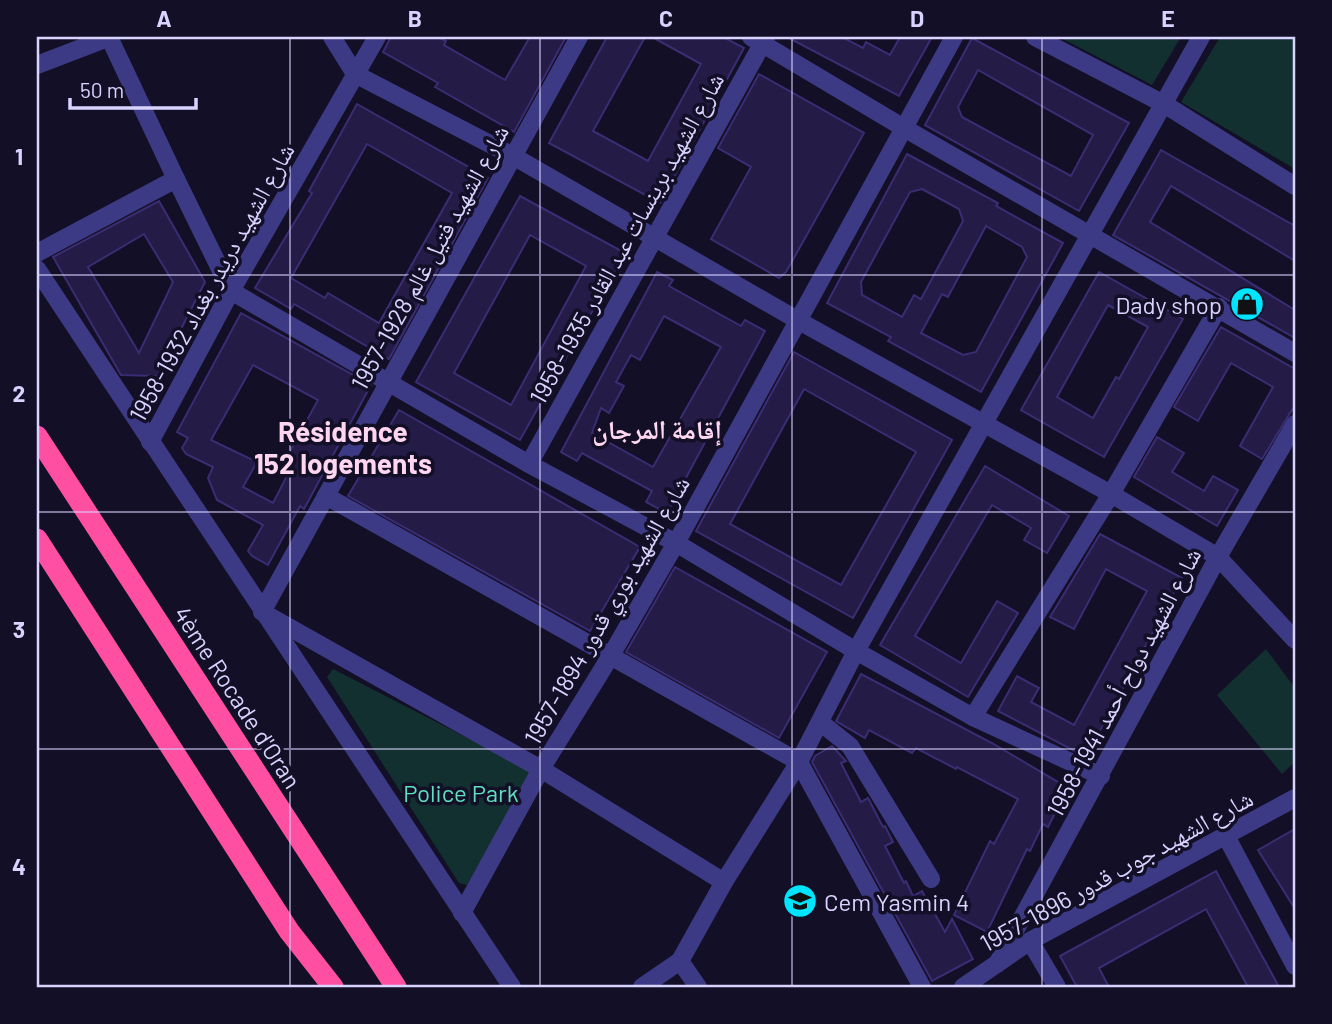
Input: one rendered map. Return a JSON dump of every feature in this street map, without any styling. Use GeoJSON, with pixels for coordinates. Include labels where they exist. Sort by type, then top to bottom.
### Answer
{"type":"FeatureCollection","features":[{"type":"Feature","properties":{"kind":"highway","name":"4ème Rocade d'Oran"},"geometry":{"type":"LineString","coordinates":[[37,436],[396,987]]}},
{"type":"Feature","properties":{"kind":"highway"},"geometry":{"type":"LineString","coordinates":[[37,539],[323,987]]}},
{"type":"Feature","properties":{"kind":"highway"},"geometry":{"type":"LineString","coordinates":[[336,893],[410,987]]}},
{"type":"Feature","properties":{"kind":"highway"},"geometry":{"type":"LineString","coordinates":[[289,931],[333,987]]}},
{"type":"Feature","properties":{"kind":"street"},"geometry":{"type":"LineString","coordinates":[[37,65],[110,37],[231,291],[529,464],[676,543],[972,717],[1101,776]]}},
{"type":"Feature","properties":{"kind":"street"},"geometry":{"type":"LineString","coordinates":[[332,37],[355,74],[513,156],[1218,557],[1295,640]]}},
{"type":"Feature","properties":{"kind":"street","name":"شارع الشهيد دريدر بغداد 1932-1958"},"geometry":{"type":"LineString","coordinates":[[150,442],[231,291],[377,37]]}},
{"type":"Feature","properties":{"kind":"street","name":"شارع الشهيد فتيل غالم 1928-1957"},"geometry":{"type":"LineString","coordinates":[[262,612],[579,37]]}},
{"type":"Feature","properties":{"kind":"street","name":"شارع الشهيد بوري قدور 1894-1957"},"geometry":{"type":"LineString","coordinates":[[462,914],[541,769],[676,543],[954,37]]}},
{"type":"Feature","properties":{"kind":"street"},"geometry":{"type":"LineString","coordinates":[[1035,37],[1164,104],[1295,186]]}},
{"type":"Feature","properties":{"kind":"street"},"geometry":{"type":"LineString","coordinates":[[642,987],[680,961],[724,883],[799,762],[856,651],[982,422],[1200,37]]}},
{"type":"Feature","properties":{"kind":"street"},"geometry":{"type":"LineString","coordinates":[[760,39],[904,128],[1219,307],[1295,354]]}},
{"type":"Feature","properties":{"kind":"street","name":"شارع الشهيد برينسات عبد القادر 1935-1958"},"geometry":{"type":"LineString","coordinates":[[529,464],[760,39]]}},
{"type":"Feature","properties":{"kind":"street"},"geometry":{"type":"LineString","coordinates":[[37,253],[176,179]]}},
{"type":"Feature","properties":{"kind":"street"},"geometry":{"type":"LineString","coordinates":[[37,270],[512,987]]}},
{"type":"Feature","properties":{"kind":"street"},"geometry":{"type":"LineString","coordinates":[[972,717],[1111,494],[1219,307]]}},
{"type":"Feature","properties":{"kind":"street","name":"شارع الشهيد دواح أحمد 1941-1958"},"geometry":{"type":"LineString","coordinates":[[998,964],[1218,557],[1295,424]]}},
{"type":"Feature","properties":{"kind":"street"},"geometry":{"type":"LineString","coordinates":[[326,496],[799,762],[922,987]]}},
{"type":"Feature","properties":{"kind":"street"},"geometry":{"type":"LineString","coordinates":[[262,612],[541,769],[724,883]]}},
{"type":"Feature","properties":{"kind":"street"},"geometry":{"type":"LineString","coordinates":[[820,722],[846,741],[931,879]]}},
{"type":"Feature","properties":{"kind":"street","name":"شارع الشهيد جوب قدور 1896-1957"},"geometry":{"type":"LineString","coordinates":[[963,987],[1030,941],[1295,799]]}},
{"type":"Feature","properties":{"kind":"street"},"geometry":{"type":"LineString","coordinates":[[1226,836],[1295,966]]}},
{"type":"Feature","properties":{"kind":"street"},"geometry":{"type":"LineString","coordinates":[[1030,941],[1057,987]]}},
{"type":"Feature","properties":{"kind":"street"},"geometry":{"type":"LineString","coordinates":[[680,961],[698,987]]}},
{"type":"Feature","properties":{"kind":"green space"},"geometry":{"type":"Polygon","coordinates":[[[1059,37],[1181,37],[1152,85],[1059,37]]]}},
{"type":"Feature","properties":{"kind":"green space"},"geometry":{"type":"Polygon","coordinates":[[[1220,37],[1295,37],[1295,169],[1181,102],[1220,37]]]}},
{"type":"Feature","properties":{"kind":"green space"},"geometry":{"type":"Polygon","coordinates":[[[1266,649],[1295,688],[1295,762],[1282,774],[1217,695],[1266,649]]]}},
{"type":"Feature","properties":{"kind":"green space","name":"Police Park"},"geometry":{"type":"Polygon","coordinates":[[[333,669],[532,771],[467,885],[459,883],[327,677],[333,669]]]}},
{"type":"Feature","properties":{"kind":"building"},"geometry":{"type":"Polygon","coordinates":[[[391,37],[438,37],[446,41],[444,45],[505,80],[530,37],[566,37],[514,132],[435,87],[438,83],[383,52],[391,37]]]}},
{"type":"Feature","properties":{"kind":"building"},"geometry":{"type":"Polygon","coordinates":[[[607,37],[645,37],[593,131],[648,161],[701,64],[652,37],[723,37],[744,48],[660,203],[549,143],[607,37]]]}},
{"type":"Feature","properties":{"kind":"building"},"geometry":{"type":"Polygon","coordinates":[[[787,37],[842,37],[863,48],[866,42],[890,55],[900,37],[932,37],[899,96],[787,37]]]}},
{"type":"Feature","properties":{"kind":"building"},"geometry":{"type":"Polygon","coordinates":[[[972,38],[1129,123],[1079,211],[925,125],[972,38]],[[978,70],[958,107],[962,117],[1071,176],[1093,135],[978,70]]]}},
{"type":"Feature","properties":{"kind":"building"},"geometry":{"type":"Polygon","coordinates":[[[759,74],[864,133],[786,272],[779,278],[711,239],[751,167],[718,148],[759,74]]]}},
{"type":"Feature","properties":{"kind":"building"},"geometry":{"type":"Polygon","coordinates":[[[357,104],[488,178],[389,359],[294,304],[291,309],[255,288],[312,193],[309,191],[357,104]],[[367,144],[291,278],[325,298],[328,293],[379,323],[452,193],[367,144]]]}},
{"type":"Feature","properties":{"kind":"building"},"geometry":{"type":"Polygon","coordinates":[[[1161,150],[1295,226],[1295,261],[1171,186],[1150,222],[1295,310],[1295,338],[1113,235],[1161,150]]]}},
{"type":"Feature","properties":{"kind":"building"},"geometry":{"type":"Polygon","coordinates":[[[907,154],[998,203],[996,206],[1063,243],[981,392],[888,341],[891,337],[827,303],[907,154]],[[922,189],[910,192],[861,282],[862,295],[902,317],[914,295],[921,299],[963,221],[959,209],[922,189]],[[986,226],[948,297],[942,294],[921,333],[963,355],[976,352],[1027,257],[1022,247],[986,226]]]}},
{"type":"Feature","properties":{"kind":"building"},"geometry":{"type":"Polygon","coordinates":[[[520,196],[625,253],[520,440],[416,382],[520,196]],[[530,235],[454,373],[511,405],[586,266],[530,235]]]}},
{"type":"Feature","properties":{"kind":"building"},"geometry":{"type":"Polygon","coordinates":[[[159,201],[205,282],[157,376],[121,375],[53,257],[159,201]],[[144,234],[88,267],[139,353],[173,282],[144,234]]]}},
{"type":"Feature","properties":{"kind":"building"},"geometry":{"type":"Polygon","coordinates":[[[657,272],[673,280],[669,286],[741,326],[745,320],[765,331],[667,513],[646,502],[652,491],[582,453],[577,461],[561,452],[657,272]],[[664,316],[640,360],[631,355],[616,382],[624,386],[609,413],[601,408],[592,433],[653,467],[721,347],[664,316]]]}},
{"type":"Feature","properties":{"kind":"building"},"geometry":{"type":"Polygon","coordinates":[[[1099,272],[1183,319],[1104,457],[1021,410],[1099,272]],[[1108,305],[1057,397],[1093,418],[1148,327],[1108,305]]]}},
{"type":"Feature","properties":{"kind":"building"},"geometry":{"type":"Polygon","coordinates":[[[241,313],[371,385],[304,509],[300,506],[268,565],[248,551],[263,525],[217,500],[208,478],[213,467],[186,454],[182,448],[188,438],[177,432],[241,313]],[[253,365],[211,440],[257,462],[243,487],[273,503],[290,470],[282,466],[318,400],[253,365]]]}},
{"type":"Feature","properties":{"kind":"building"},"geometry":{"type":"Polygon","coordinates":[[[1221,327],[1295,369],[1295,405],[1262,459],[1240,446],[1273,387],[1231,363],[1198,421],[1174,407],[1221,327]]]}},
{"type":"Feature","properties":{"kind":"building"},"geometry":{"type":"Polygon","coordinates":[[[794,352],[952,440],[853,618],[696,531],[794,352]],[[804,389],[730,524],[841,585],[916,452],[804,389]]]}},
{"type":"Feature","properties":{"kind":"building"},"geometry":{"type":"Polygon","coordinates":[[[399,410],[640,547],[590,631],[348,496],[399,410]]]}},
{"type":"Feature","properties":{"kind":"building"},"geometry":{"type":"Polygon","coordinates":[[[1157,437],[1184,453],[1172,472],[1204,491],[1213,476],[1238,490],[1217,526],[1134,477],[1157,437]]]}},
{"type":"Feature","properties":{"kind":"building"},"geometry":{"type":"Polygon","coordinates":[[[985,466],[1069,516],[1047,553],[1024,540],[1031,528],[992,505],[915,636],[961,663],[997,601],[1018,613],[968,697],[880,645],[985,466]]]}},
{"type":"Feature","properties":{"kind":"building"},"geometry":{"type":"Polygon","coordinates":[[[1100,534],[1182,578],[1086,757],[998,711],[1017,676],[1039,688],[1031,702],[1074,725],[1147,591],[1106,569],[1074,629],[1050,617],[1100,534]]]}},
{"type":"Feature","properties":{"kind":"building"},"geometry":{"type":"Polygon","coordinates":[[[675,567],[827,652],[779,738],[626,652],[675,567]]]}},
{"type":"Feature","properties":{"kind":"building"},"geometry":{"type":"Polygon","coordinates":[[[861,674],[992,743],[1068,788],[1048,827],[1043,824],[1030,851],[1027,849],[987,932],[954,915],[990,841],[994,844],[1018,799],[916,748],[912,753],[869,730],[865,738],[836,721],[861,674]]]}},
{"type":"Feature","properties":{"kind":"building"},"geometry":{"type":"Polygon","coordinates":[[[832,746],[846,761],[841,763],[861,802],[868,798],[883,827],[885,826],[893,842],[885,846],[904,883],[906,881],[913,896],[922,891],[945,932],[952,919],[973,959],[932,981],[812,762],[815,756],[832,746]]]}},
{"type":"Feature","properties":{"kind":"building"},"geometry":{"type":"Polygon","coordinates":[[[1295,829],[1295,909],[1258,850],[1295,829]]]}},
{"type":"Feature","properties":{"kind":"building"},"geometry":{"type":"Polygon","coordinates":[[[1216,871],[1279,987],[1248,987],[1206,909],[1099,968],[1109,987],[1077,987],[1060,956],[1216,871]]]}},
{"type":"Feature","properties":{"kind":"place","name":"Dady shop"},"geometry":{"type":"Point","coordinates":[1247,304]}},
{"type":"Feature","properties":{"kind":"place","name":"Cem Yasmin 4"},"geometry":{"type":"Point","coordinates":[800,901]}},
{"type":"Feature","properties":{"kind":"district","name":"إقامة المرجان"},"geometry":{"type":"Point","coordinates":[657,428]}},
{"type":"Feature","properties":{"kind":"district","name":"Résidence 152 logements"},"geometry":{"type":"Point","coordinates":[343,447]}}]}
